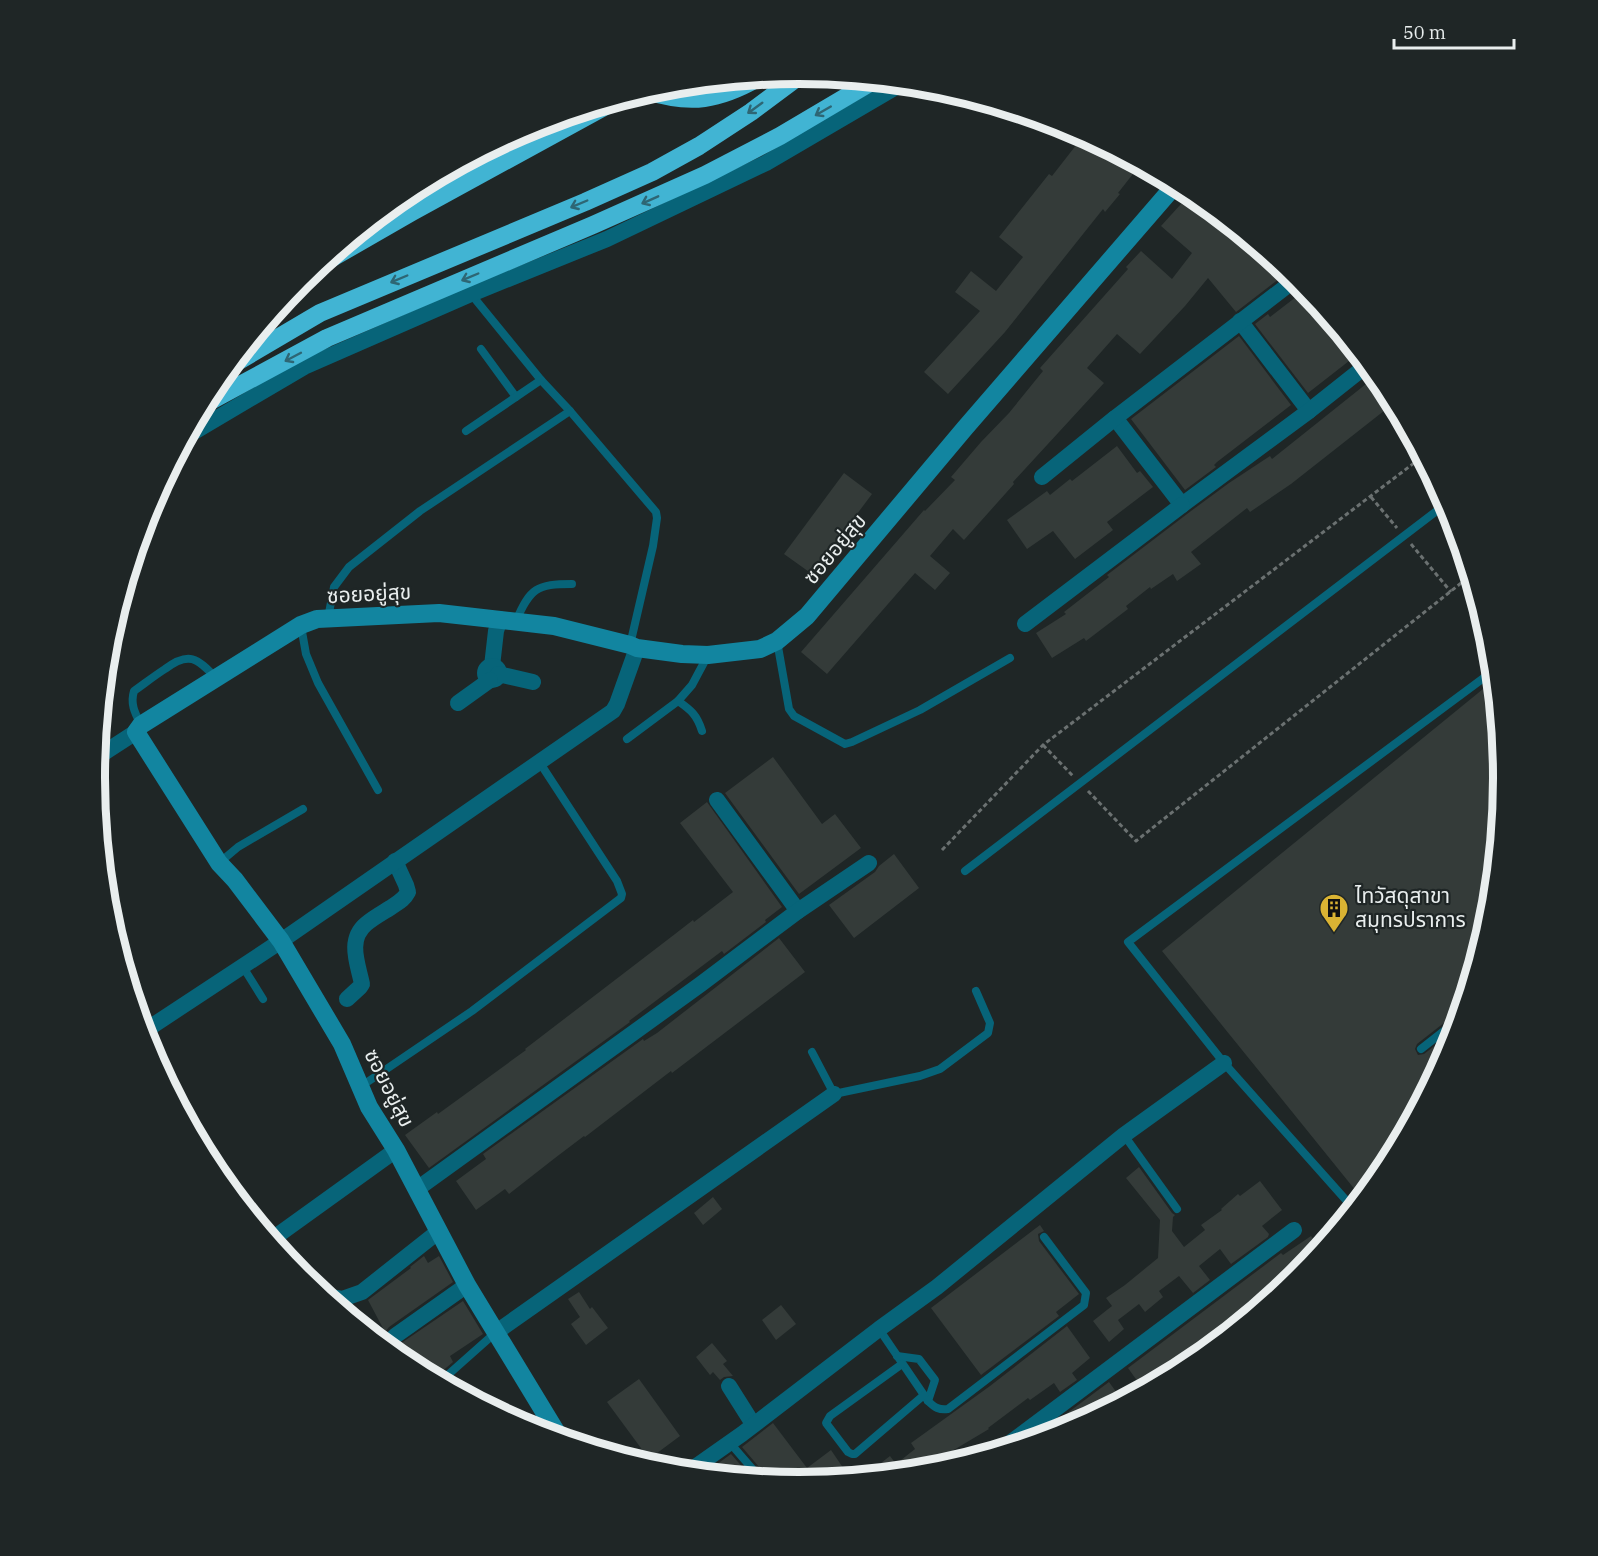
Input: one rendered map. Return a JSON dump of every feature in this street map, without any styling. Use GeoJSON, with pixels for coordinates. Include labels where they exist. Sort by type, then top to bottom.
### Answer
{"type":"FeatureCollection","features":[{"type":"Feature","properties":{"kind":"highway"},"geometry":{"type":"LineString","coordinates":[[249,355],[320,313],[652,172],[699,146],[788,84]]}},
{"type":"Feature","properties":{"kind":"highway"},"geometry":{"type":"LineString","coordinates":[[665,97],[714,98],[744,86]]}},
{"type":"Feature","properties":{"kind":"highway"},"geometry":{"type":"LineString","coordinates":[[219,396],[327,338],[705,175],[780,136],[863,87]]}},
{"type":"Feature","properties":{"kind":"highway"},"geometry":{"type":"LineString","coordinates":[[355,245],[579,120]]}},
{"type":"Feature","properties":{"kind":"street"},"geometry":{"type":"LineString","coordinates":[[199,429],[304,367],[471,294],[607,239],[766,163],[891,90]]}},
{"type":"Feature","properties":{"kind":"street","name":"ซอยอยู่สุข"},"geometry":{"type":"LineString","coordinates":[[553,1426],[467,1285],[396,1150],[369,1107],[342,1044],[281,941],[235,880],[219,863],[139,728],[301,625],[317,619],[439,613],[554,626],[634,647],[682,654],[708,655],[760,649],[777,641],[807,616],[965,428],[1170,191]]}},
{"type":"Feature","properties":{"kind":"street"},"geometry":{"type":"LineString","coordinates":[[1042,477],[1288,285]]}},
{"type":"Feature","properties":{"kind":"street"},"geometry":{"type":"LineString","coordinates":[[1240,321],[1309,411]]}},
{"type":"Feature","properties":{"kind":"street"},"geometry":{"type":"LineString","coordinates":[[1025,624],[1360,370]]}},
{"type":"Feature","properties":{"kind":"street"},"geometry":{"type":"LineString","coordinates":[[1115,418],[1182,505]]}},
{"type":"Feature","properties":{"kind":"street"},"geometry":{"type":"LineString","coordinates":[[458,703],[493,673],[496,631],[508,620]]}},
{"type":"Feature","properties":{"kind":"street"},"geometry":{"type":"LineString","coordinates":[[151,1026],[243,967],[613,711],[634,647]]}},
{"type":"Feature","properties":{"kind":"street"},"geometry":{"type":"LineString","coordinates":[[493,673],[533,682]]}},
{"type":"Feature","properties":{"kind":"street"},"geometry":{"type":"LineString","coordinates":[[106,751],[139,728]]}},
{"type":"Feature","properties":{"kind":"street"},"geometry":{"type":"LineString","coordinates":[[717,800],[798,911]]}},
{"type":"Feature","properties":{"kind":"street"},"geometry":{"type":"LineString","coordinates":[[347,999],[362,984],[355,949],[356,938],[365,925],[403,899],[408,892],[395,861]]}},
{"type":"Feature","properties":{"kind":"street"},"geometry":{"type":"LineString","coordinates":[[417,1189],[692,991],[798,911],[869,863]]}},
{"type":"Feature","properties":{"kind":"street"},"geometry":{"type":"LineString","coordinates":[[699,1465],[937,1287],[1124,1135],[1224,1063]]}},
{"type":"Feature","properties":{"kind":"street"},"geometry":{"type":"LineString","coordinates":[[495,1333],[834,1094]]}},
{"type":"Feature","properties":{"kind":"street"},"geometry":{"type":"LineString","coordinates":[[277,1236],[396,1150]]}},
{"type":"Feature","properties":{"kind":"street"},"geometry":{"type":"LineString","coordinates":[[1020,1436],[1294,1230]]}},
{"type":"Feature","properties":{"kind":"street"},"geometry":{"type":"LineString","coordinates":[[339,1299],[362,1292],[439,1231]]}},
{"type":"Feature","properties":{"kind":"street"},"geometry":{"type":"LineString","coordinates":[[395,1336],[467,1285]]}},
{"type":"Feature","properties":{"kind":"street"},"geometry":{"type":"LineString","coordinates":[[729,1386],[753,1424]]}},
{"type":"Feature","properties":{"kind":"lane"},"geometry":{"type":"LineString","coordinates":[[471,294],[541,380],[656,512],[653,546],[634,647]]}},
{"type":"Feature","properties":{"kind":"lane"},"geometry":{"type":"LineString","coordinates":[[481,349],[516,397]]}},
{"type":"Feature","properties":{"kind":"lane"},"geometry":{"type":"LineString","coordinates":[[466,431],[541,380]]}},
{"type":"Feature","properties":{"kind":"lane"},"geometry":{"type":"LineString","coordinates":[[328,618],[334,587],[349,567],[420,511],[570,411]]}},
{"type":"Feature","properties":{"kind":"lane"},"geometry":{"type":"LineString","coordinates":[[965,871],[1439,509]]}},
{"type":"Feature","properties":{"kind":"lane"},"geometry":{"type":"LineString","coordinates":[[508,620],[522,607],[532,592],[542,586],[572,584]]}},
{"type":"Feature","properties":{"kind":"lane"},"geometry":{"type":"LineString","coordinates":[[301,625],[306,654],[318,683],[378,790]]}},
{"type":"Feature","properties":{"kind":"lane"},"geometry":{"type":"LineString","coordinates":[[777,641],[789,709],[794,716],[845,744],[920,710],[1010,658]]}},
{"type":"Feature","properties":{"kind":"lane"},"geometry":{"type":"LineString","coordinates":[[627,739],[678,701],[692,685],[708,655]]}},
{"type":"Feature","properties":{"kind":"lane"},"geometry":{"type":"LineString","coordinates":[[139,728],[133,707],[134,691],[177,660],[186,658],[194,660],[204,665],[216,678]]}},
{"type":"Feature","properties":{"kind":"lane"},"geometry":{"type":"LineString","coordinates":[[1348,1202],[1224,1063],[1128,942],[1485,677]]}},
{"type":"Feature","properties":{"kind":"lane"},"geometry":{"type":"LineString","coordinates":[[678,701],[698,718],[702,731]]}},
{"type":"Feature","properties":{"kind":"lane"},"geometry":{"type":"LineString","coordinates":[[360,1087],[472,1011],[621,898],[622,894],[617,881],[540,763]]}},
{"type":"Feature","properties":{"kind":"lane"},"geometry":{"type":"LineString","coordinates":[[219,863],[238,847],[303,809]]}},
{"type":"Feature","properties":{"kind":"lane"},"geometry":{"type":"LineString","coordinates":[[243,967],[263,999]]}},
{"type":"Feature","properties":{"kind":"lane"},"geometry":{"type":"LineString","coordinates":[[812,1052],[834,1094],[920,1076],[940,1069],[988,1033],[990,1023],[976,991]]}},
{"type":"Feature","properties":{"kind":"lane"},"geometry":{"type":"LineString","coordinates":[[1421,1049],[1445,1030]]}},
{"type":"Feature","properties":{"kind":"lane"},"geometry":{"type":"LineString","coordinates":[[1124,1135],[1177,1209]]}},
{"type":"Feature","properties":{"kind":"lane"},"geometry":{"type":"LineString","coordinates":[[879,1329],[926,1398],[935,1408],[948,1409],[1084,1305],[1086,1293],[1044,1237]]}},
{"type":"Feature","properties":{"kind":"lane"},"geometry":{"type":"LineString","coordinates":[[447,1376],[495,1333]]}},
{"type":"Feature","properties":{"kind":"lane"},"geometry":{"type":"LineString","coordinates":[[919,1359],[935,1380],[926,1398],[855,1454],[848,1452],[826,1423],[830,1416],[900,1360],[919,1359]]}},
{"type":"Feature","properties":{"kind":"lane"},"geometry":{"type":"LineString","coordinates":[[730,1443],[754,1471]]}},
{"type":"Feature","properties":{"kind":"path"},"geometry":{"type":"LineString","coordinates":[[942,850],[1043,745],[1416,462]]}},
{"type":"Feature","properties":{"kind":"path"},"geometry":{"type":"LineString","coordinates":[[1082,785],[1136,841],[1464,581]]}},
{"type":"Feature","properties":{"kind":"path"},"geometry":{"type":"LineString","coordinates":[[1043,745],[1074,777]]}},
{"type":"Feature","properties":{"kind":"building"},"geometry":{"type":"Polygon","coordinates":[[[1078,143],[1135,171],[1118,193],[1120,194],[1105,212],[1103,209],[1005,332],[948,394],[924,372],[980,311],[955,292],[971,271],[996,291],[1023,257],[999,237],[1049,174],[1052,176],[1078,143]]]}},
{"type":"Feature","properties":{"kind":"building"},"geometry":{"type":"Polygon","coordinates":[[[1184,200],[1221,227],[1280,278],[1236,312],[1208,278],[1140,354],[1117,334],[1087,368],[1104,383],[1013,482],[1014,484],[964,540],[953,529],[930,556],[950,573],[935,590],[915,573],[827,674],[801,652],[924,510],[955,480],[951,477],[1009,413],[1043,371],[1040,368],[1128,269],[1126,267],[1141,251],[1172,279],[1192,253],[1161,226],[1184,200]]]}},
{"type":"Feature","properties":{"kind":"building"},"geometry":{"type":"Polygon","coordinates":[[[1298,295],[1352,359],[1308,393],[1255,324],[1268,314],[1270,317],[1298,295]]]}},
{"type":"Feature","properties":{"kind":"building"},"geometry":{"type":"Polygon","coordinates":[[[1239,336],[1291,405],[1217,462],[1214,465],[1216,467],[1185,490],[1131,419],[1239,336]]]}},
{"type":"Feature","properties":{"kind":"building"},"geometry":{"type":"Polygon","coordinates":[[[1369,382],[1386,409],[1291,484],[1250,512],[1247,508],[1191,552],[1201,564],[1177,581],[1173,574],[1151,589],[1150,587],[1126,606],[1128,609],[1086,641],[1084,638],[1052,658],[1036,633],[1066,614],[1064,612],[1109,577],[1107,575],[1191,511],[1270,456],[1272,459],[1369,382]]]}},
{"type":"Feature","properties":{"kind":"building"},"geometry":{"type":"Polygon","coordinates":[[[1117,446],[1137,473],[1140,471],[1153,487],[1107,522],[1113,530],[1075,559],[1053,531],[1027,549],[1007,520],[1047,491],[1050,495],[1070,479],[1072,481],[1117,446]]]}},
{"type":"Feature","properties":{"kind":"building"},"geometry":{"type":"Polygon","coordinates":[[[844,473],[872,494],[812,574],[784,554],[844,473]]]}},
{"type":"Feature","properties":{"kind":"building","name":"ไทวัสดุสาขา สมุทรปราการ"},"geometry":{"type":"Polygon","coordinates":[[[1487,686],[1492,733],[1492,823],[1480,913],[1469,958],[1449,1019],[1417,1044],[1415,1049],[1418,1055],[1424,1054],[1441,1041],[1421,1085],[1400,1125],[1357,1190],[1162,951],[1487,686]]]}},
{"type":"Feature","properties":{"kind":"building"},"geometry":{"type":"Polygon","coordinates":[[[773,757],[822,824],[835,814],[861,848],[799,894],[725,793],[773,757]]]}},
{"type":"Feature","properties":{"kind":"building"},"geometry":{"type":"Polygon","coordinates":[[[707,802],[782,907],[724,954],[722,951],[630,1022],[429,1168],[405,1135],[526,1050],[693,920],[694,922],[733,892],[680,823],[707,802]]]}},
{"type":"Feature","properties":{"kind":"building"},"geometry":{"type":"Polygon","coordinates":[[[894,854],[919,888],[854,938],[829,905],[875,872],[894,854]]]}},
{"type":"Feature","properties":{"kind":"building"},"geometry":{"type":"Polygon","coordinates":[[[779,938],[805,972],[509,1194],[505,1189],[476,1210],[456,1181],[486,1159],[483,1154],[643,1039],[644,1041],[657,1033],[779,938]]]}},
{"type":"Feature","properties":{"kind":"building"},"geometry":{"type":"Polygon","coordinates":[[[1139,1167],[1175,1215],[1172,1231],[1184,1247],[1205,1230],[1201,1225],[1222,1210],[1238,1194],[1240,1196],[1260,1181],[1282,1210],[1262,1226],[1269,1234],[1268,1237],[1231,1264],[1220,1249],[1199,1266],[1210,1280],[1193,1293],[1179,1276],[1159,1291],[1163,1297],[1145,1312],[1139,1304],[1118,1320],[1124,1329],[1109,1342],[1093,1321],[1112,1306],[1106,1298],[1158,1258],[1160,1220],[1126,1178],[1139,1167]]]}},
{"type":"Feature","properties":{"kind":"building"},"geometry":{"type":"Polygon","coordinates":[[[713,1197],[722,1209],[703,1225],[694,1213],[713,1197]]]}},
{"type":"Feature","properties":{"kind":"building"},"geometry":{"type":"Polygon","coordinates":[[[1040,1225],[1044,1231],[1038,1234],[1039,1241],[1079,1294],[1056,1312],[1059,1316],[981,1375],[931,1308],[1040,1225]]]}},
{"type":"Feature","properties":{"kind":"building"},"geometry":{"type":"Polygon","coordinates":[[[1311,1236],[1315,1242],[1257,1300],[1221,1329],[1185,1355],[1139,1383],[1128,1368],[1281,1253],[1283,1255],[1311,1236]]]}},
{"type":"Feature","properties":{"kind":"building"},"geometry":{"type":"Polygon","coordinates":[[[424,1256],[428,1263],[439,1256],[453,1282],[385,1332],[368,1300],[424,1256]]]}},
{"type":"Feature","properties":{"kind":"building"},"geometry":{"type":"Polygon","coordinates":[[[579,1292],[590,1309],[592,1307],[608,1328],[586,1345],[571,1324],[580,1317],[568,1299],[579,1292]]]}},
{"type":"Feature","properties":{"kind":"building"},"geometry":{"type":"Polygon","coordinates":[[[463,1301],[483,1334],[450,1356],[453,1362],[441,1372],[399,1345],[463,1301]]]}},
{"type":"Feature","properties":{"kind":"building"},"geometry":{"type":"Polygon","coordinates":[[[781,1305],[796,1324],[776,1340],[762,1320],[781,1305]]]}},
{"type":"Feature","properties":{"kind":"building"},"geometry":{"type":"Polygon","coordinates":[[[1067,1326],[1090,1358],[1072,1373],[1077,1380],[1060,1392],[1054,1383],[1030,1400],[1028,1398],[989,1429],[947,1454],[948,1456],[875,1468],[890,1456],[896,1464],[915,1449],[911,1443],[990,1386],[1067,1326]]]}},
{"type":"Feature","properties":{"kind":"building"},"geometry":{"type":"Polygon","coordinates":[[[712,1343],[727,1361],[723,1364],[733,1376],[720,1380],[713,1372],[710,1375],[696,1357],[712,1343]]]}},
{"type":"Feature","properties":{"kind":"building"},"geometry":{"type":"Polygon","coordinates":[[[639,1379],[680,1436],[653,1456],[646,1455],[607,1402],[639,1379]]]}},
{"type":"Feature","properties":{"kind":"building"},"geometry":{"type":"Polygon","coordinates":[[[1109,1382],[1118,1394],[1065,1419],[1053,1423],[1109,1382]]]}},
{"type":"Feature","properties":{"kind":"building"},"geometry":{"type":"Polygon","coordinates":[[[773,1423],[807,1468],[831,1450],[845,1471],[763,1471],[742,1447],[773,1423]]]}},
{"type":"Feature","properties":{"kind":"building"},"geometry":{"type":"Polygon","coordinates":[[[731,1454],[745,1470],[714,1467],[731,1454]]]}},
{"type":"Feature","properties":{"kind":"place","name":"ไทวัสดุสาขา สมุทรปราการ"},"geometry":{"type":"Point","coordinates":[1334,934]}}]}
